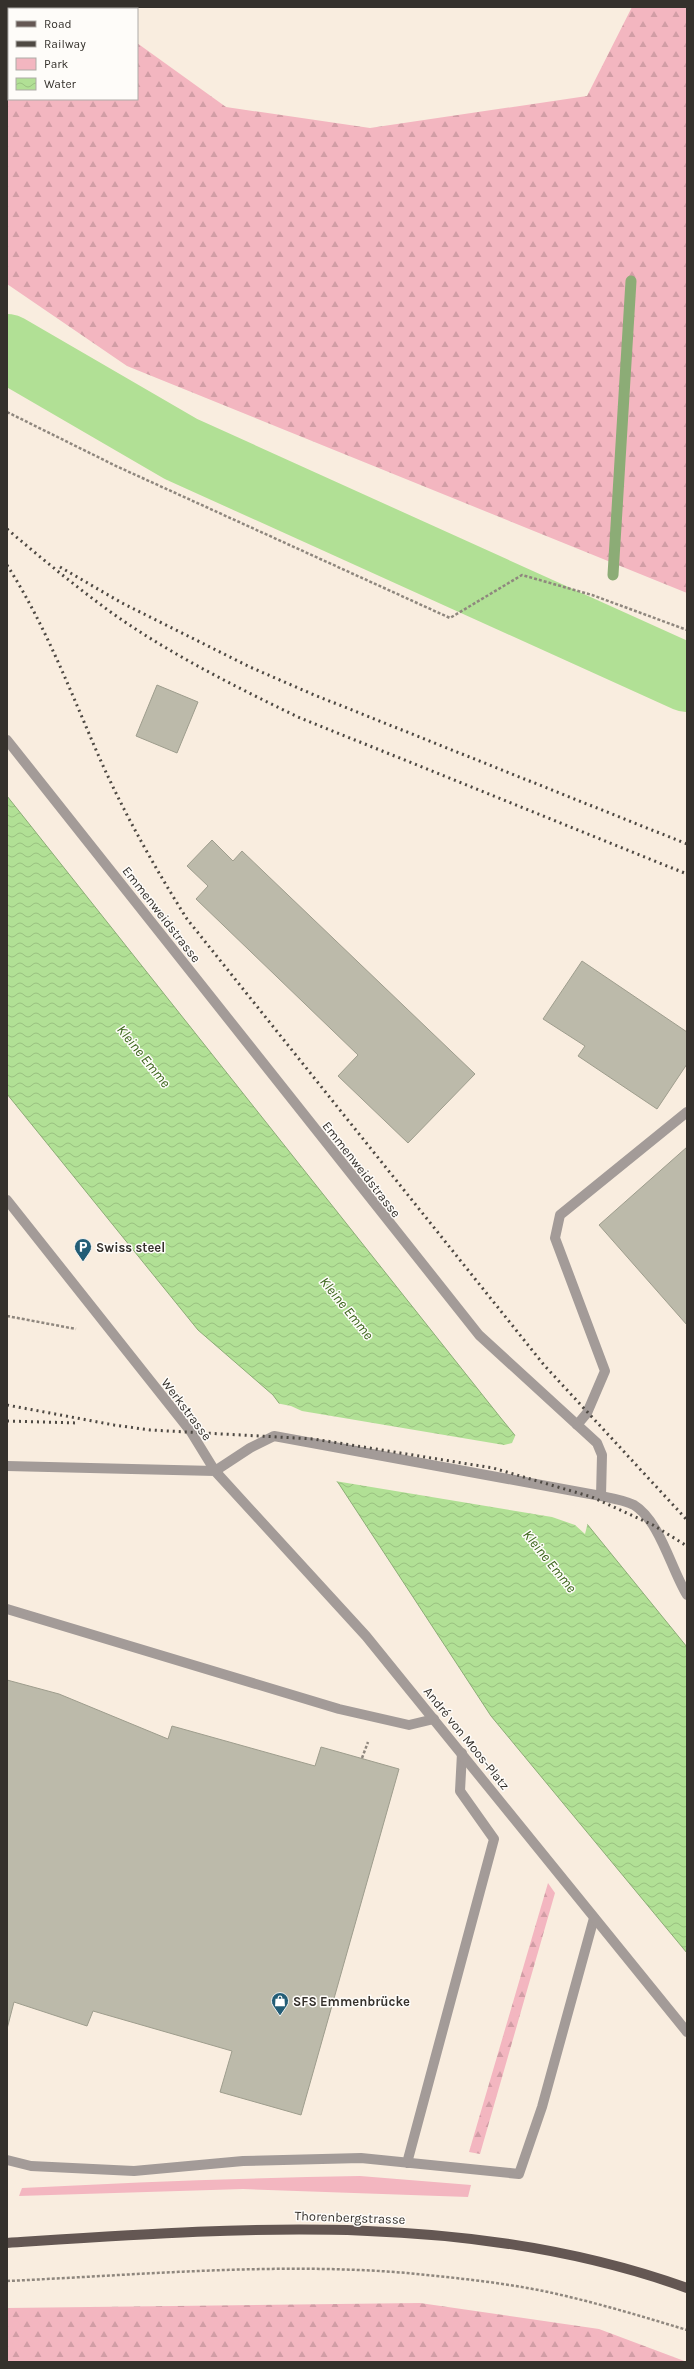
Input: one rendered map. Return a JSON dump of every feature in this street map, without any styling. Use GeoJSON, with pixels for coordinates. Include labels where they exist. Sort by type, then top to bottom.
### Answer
{"type":"FeatureCollection","features":[{"type":"Feature","properties":{"kind":"main road","name":"Thorenbergstrasse"},"geometry":{"type":"LineString","coordinates":[[7,2243],[279,2228],[416,2232],[545,2249],[604,2262],[687,2288]]}},
{"type":"Feature","properties":{"kind":"street","name":"Emmenweidstrasse"},"geometry":{"type":"LineString","coordinates":[[7,740],[425,1270],[479,1335],[597,1443],[602,1455],[601,1496]]}},
{"type":"Feature","properties":{"kind":"street"},"geometry":{"type":"LineString","coordinates":[[577,1425],[587,1413],[604,1371],[555,1238],[560,1215],[687,1112]]}},
{"type":"Feature","properties":{"kind":"street","name":"Werkstrasse"},"geometry":{"type":"LineString","coordinates":[[7,1200],[191,1432],[215,1471]]}},
{"type":"Feature","properties":{"kind":"street"},"geometry":{"type":"LineString","coordinates":[[7,1466],[215,1471],[263,1441],[274,1436],[601,1496],[633,1505],[643,1513],[652,1525],[687,1595]]}},
{"type":"Feature","properties":{"kind":"street","name":"André von Moos-Platz"},"geometry":{"type":"LineString","coordinates":[[215,1471],[366,1636],[687,2032]]}},
{"type":"Feature","properties":{"kind":"street"},"geometry":{"type":"LineString","coordinates":[[7,1609],[339,1709],[409,1725],[434,1719]]}},
{"type":"Feature","properties":{"kind":"street"},"geometry":{"type":"LineString","coordinates":[[407,2163],[494,1839],[460,1791],[462,1753]]}},
{"type":"Feature","properties":{"kind":"street"},"geometry":{"type":"LineString","coordinates":[[7,2160],[31,2166],[127,2171],[244,2161],[361,2158],[518,2174],[542,2107],[594,1918]]}},
{"type":"Feature","properties":{"kind":"path"},"geometry":{"type":"LineString","coordinates":[[7,412],[116,466],[450,618],[522,576],[592,595],[687,630]]}},
{"type":"Feature","properties":{"kind":"path"},"geometry":{"type":"LineString","coordinates":[[7,1316],[114,1336]]}},
{"type":"Feature","properties":{"kind":"path"},"geometry":{"type":"LineString","coordinates":[[7,2281],[253,2271],[323,2270],[406,2273],[468,2280],[556,2294],[687,2330]]}},
{"type":"Feature","properties":{"kind":"green space"},"geometry":{"type":"Polygon","coordinates":[[[7,7],[88,8],[8,8],[8,100],[138,100],[138,44],[226,107],[370,128],[587,96],[632,7],[687,7],[687,593],[127,366],[7,284],[7,7]]]}},
{"type":"Feature","properties":{"kind":"green space"},"geometry":{"type":"Polygon","coordinates":[[[548,1883],[555,1893],[480,2154],[469,2152],[548,1883]]]}},
{"type":"Feature","properties":{"kind":"green space"},"geometry":{"type":"Polygon","coordinates":[[[360,2176],[471,2185],[468,2197],[243,2189],[19,2196],[22,2188],[191,2180],[360,2176]]]}},
{"type":"Feature","properties":{"kind":"green space"},"geometry":{"type":"Polygon","coordinates":[[[420,2303],[599,2329],[687,2362],[7,2362],[7,2308],[420,2303]]]}},
{"type":"Feature","properties":{"kind":"water","name":"Kleine Emme"},"geometry":{"type":"Polygon","coordinates":[[[7,796],[500,1417],[687,1647],[687,1953],[491,1716],[339,1484],[273,1395],[198,1330],[7,1094],[7,796]]]}},
{"type":"Feature","properties":{"kind":"pier"},"geometry":{"type":"Polygon","coordinates":[[[276,1403],[291,1406],[302,1411],[504,1445],[512,1443],[516,1434],[588,1522],[585,1534],[575,1525],[552,1517],[335,1481],[276,1403]]]}},
{"type":"Feature","properties":{"kind":"building"},"geometry":{"type":"Polygon","coordinates":[[[157,685],[198,702],[177,753],[136,736],[157,685]]]}},
{"type":"Feature","properties":{"kind":"building"},"geometry":{"type":"Polygon","coordinates":[[[212,840],[233,861],[242,851],[475,1074],[408,1143],[338,1076],[358,1055],[196,899],[208,886],[187,866],[212,840]]]}},
{"type":"Feature","properties":{"kind":"building"},"geometry":{"type":"Polygon","coordinates":[[[582,961],[687,1032],[687,1064],[657,1109],[578,1056],[585,1046],[543,1019],[582,961]]]}},
{"type":"Feature","properties":{"kind":"building"},"geometry":{"type":"Polygon","coordinates":[[[687,1147],[687,1325],[599,1225],[687,1147]]]}},
{"type":"Feature","properties":{"kind":"building"},"geometry":{"type":"Polygon","coordinates":[[[7,1680],[59,1694],[168,1739],[172,1726],[315,1766],[321,1747],[399,1769],[301,2115],[220,2092],[232,2051],[93,2011],[87,2026],[14,2002],[7,2029],[7,1680]]]}},
{"type":"Feature","properties":{"kind":"waterway"},"geometry":{"type":"LineString","coordinates":[[613,575],[631,281]]}},
{"type":"Feature","properties":{"kind":"waterway"},"geometry":{"type":"LineString","coordinates":[[7,348],[181,449],[687,678]]}},
{"type":"Feature","properties":{"kind":"railway"},"geometry":{"type":"LineString","coordinates":[[7,529],[85,593],[134,628],[179,656],[250,693],[298,717],[687,874]]}},
{"type":"Feature","properties":{"kind":"railway"},"geometry":{"type":"LineString","coordinates":[[7,565],[46,636],[100,759],[130,821],[187,919],[544,1365],[687,1520]]}},
{"type":"Feature","properties":{"kind":"railway"},"geometry":{"type":"LineString","coordinates":[[60,567],[122,603],[250,667],[312,694],[687,844]]}},
{"type":"Feature","properties":{"kind":"railway"},"geometry":{"type":"LineString","coordinates":[[7,1405],[114,1425],[150,1430],[314,1439],[493,1468],[592,1497],[653,1525],[687,1546]]}},
{"type":"Feature","properties":{"kind":"railway"},"geometry":{"type":"LineString","coordinates":[[7,1421],[78,1423]]}},
{"type":"Feature","properties":{"kind":"place","name":"Swiss steel"},"geometry":{"type":"Point","coordinates":[83,1262]}},
{"type":"Feature","properties":{"kind":"place","name":"SFS Emmenbrücke"},"geometry":{"type":"Point","coordinates":[280,2016]}}]}
